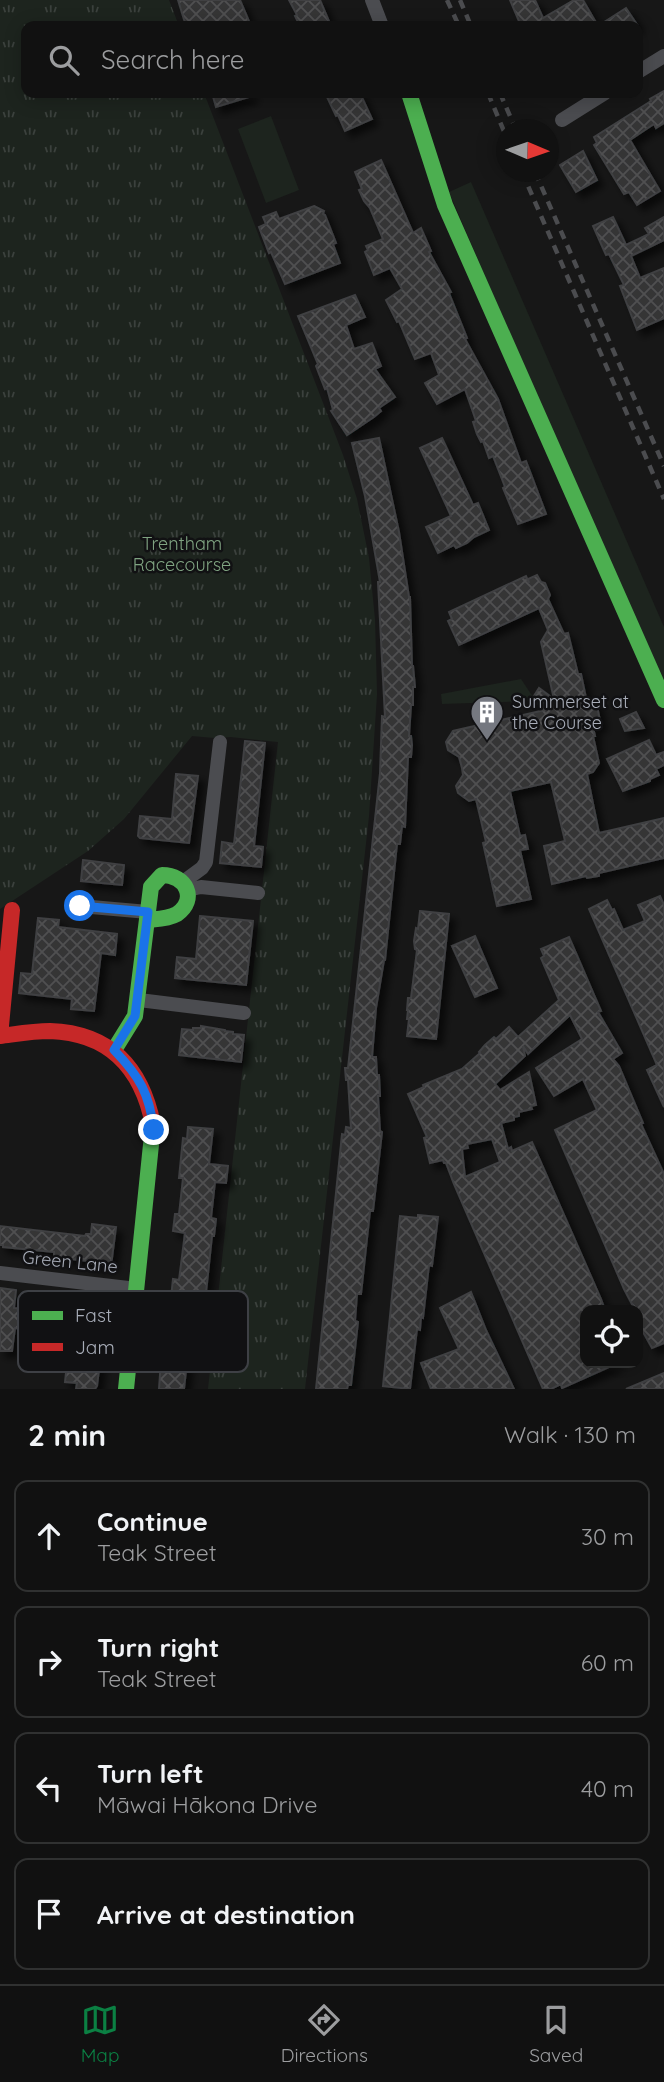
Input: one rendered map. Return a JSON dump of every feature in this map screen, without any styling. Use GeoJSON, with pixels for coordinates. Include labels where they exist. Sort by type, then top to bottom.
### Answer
{"type":"FeatureCollection","features":[{"type":"Feature","properties":{"kind":"street"},"geometry":{"type":"LineString","coordinates":[[372,0],[380,21]]}},
{"type":"Feature","properties":{"kind":"street"},"geometry":{"type":"LineString","coordinates":[[643,69],[664,56]]}},
{"type":"Feature","properties":{"kind":"street"},"geometry":{"type":"LineString","coordinates":[[411,98],[421,121],[437,184],[664,700]]}},
{"type":"Feature","properties":{"kind":"street"},"geometry":{"type":"LineString","coordinates":[[562,120],[597,98]]}},
{"type":"Feature","properties":{"kind":"street"},"geometry":{"type":"LineString","coordinates":[[185,886],[206,862],[220,742]]}},
{"type":"Feature","properties":{"kind":"street"},"geometry":{"type":"LineString","coordinates":[[80,906],[148,916],[162,919],[183,908],[186,902],[185,886],[180,878],[171,875],[158,878],[151,887],[148,916],[139,1000],[131,1025],[114,1050]]}},
{"type":"Feature","properties":{"kind":"street"},"geometry":{"type":"LineString","coordinates":[[185,886],[258,893]]}},
{"type":"Feature","properties":{"kind":"street"},"geometry":{"type":"LineString","coordinates":[[12,910],[0,1036],[50,1031],[93,1040],[114,1050],[142,1083],[154,1130],[136,1289]]}},
{"type":"Feature","properties":{"kind":"street"},"geometry":{"type":"LineString","coordinates":[[139,1000],[244,1013]]}},
{"type":"Feature","properties":{"kind":"street","name":"Green Lane"},"geometry":{"type":"LineString","coordinates":[[0,1273],[136,1289]]}},
{"type":"Feature","properties":{"kind":"green space","name":"Trentham Racecourse"},"geometry":{"type":"Polygon","coordinates":[[[0,0],[169,0],[177,21],[21,21],[21,98],[206,98],[343,455],[357,499],[369,558],[375,620],[377,694],[369,816],[305,1389],[208,1389],[210,1372],[248,1372],[248,1291],[219,1291],[278,742],[192,736],[124,819],[88,851],[0,909],[0,0]]]}},
{"type":"Feature","properties":{"kind":"green space"},"geometry":{"type":"Polygon","coordinates":[[[271,116],[299,190],[266,203],[238,129],[271,116]]]}},
{"type":"Feature","properties":{"kind":"green space"},"geometry":{"type":"Polygon","coordinates":[[[471,182],[664,627],[664,693],[449,192],[471,182]]]}},
{"type":"Feature","properties":{"kind":"green space"},"geometry":{"type":"Polygon","coordinates":[[[521,679],[533,697],[532,701],[442,704],[441,694],[521,679]]]}},
{"type":"Feature","properties":{"kind":"building"},"geometry":{"type":"Polygon","coordinates":[[[178,0],[240,0],[249,21],[184,21],[178,0]]]}},
{"type":"Feature","properties":{"kind":"building"},"geometry":{"type":"Polygon","coordinates":[[[289,0],[320,0],[329,21],[298,21],[289,0]]]}},
{"type":"Feature","properties":{"kind":"building"},"geometry":{"type":"Polygon","coordinates":[[[510,0],[535,0],[543,18],[574,0],[583,0],[595,21],[519,21],[510,0]]]}},
{"type":"Feature","properties":{"kind":"building"},"geometry":{"type":"Polygon","coordinates":[[[626,8],[635,21],[606,21],[626,8]]]}},
{"type":"Feature","properties":{"kind":"building"},"geometry":{"type":"Polygon","coordinates":[[[664,91],[664,123],[656,128],[654,124],[630,140],[660,191],[637,205],[629,192],[624,194],[594,145],[597,143],[594,137],[664,91]]]}},
{"type":"Feature","properties":{"kind":"building"},"geometry":{"type":"Polygon","coordinates":[[[213,98],[245,98],[216,107],[213,98]]]}},
{"type":"Feature","properties":{"kind":"building"},"geometry":{"type":"Polygon","coordinates":[[[327,98],[362,98],[372,119],[345,131],[338,115],[336,116],[327,98]]]}},
{"type":"Feature","properties":{"kind":"building"},"geometry":{"type":"Polygon","coordinates":[[[583,151],[597,180],[576,192],[560,165],[583,151]]]}},
{"type":"Feature","properties":{"kind":"building"},"geometry":{"type":"Polygon","coordinates":[[[381,160],[413,233],[421,228],[431,251],[429,252],[451,292],[449,293],[467,338],[465,339],[498,399],[521,463],[526,461],[546,514],[518,524],[493,456],[489,458],[483,441],[481,442],[477,434],[473,422],[476,421],[465,389],[437,404],[425,383],[439,375],[431,353],[415,359],[399,321],[397,322],[386,300],[402,289],[390,268],[374,275],[365,252],[368,250],[366,246],[383,239],[359,190],[362,189],[355,172],[381,160]]]}},
{"type":"Feature","properties":{"kind":"building"},"geometry":{"type":"Polygon","coordinates":[[[314,206],[324,211],[340,263],[285,284],[259,227],[266,224],[263,217],[276,212],[279,219],[314,206]]]}},
{"type":"Feature","properties":{"kind":"building"},"geometry":{"type":"Polygon","coordinates":[[[613,217],[626,245],[649,234],[645,228],[664,217],[664,240],[631,256],[640,278],[664,268],[664,318],[637,330],[620,286],[624,285],[593,226],[613,217]]]}},
{"type":"Feature","properties":{"kind":"building"},"geometry":{"type":"Polygon","coordinates":[[[355,295],[365,317],[346,325],[354,349],[372,343],[381,366],[375,369],[395,397],[379,408],[381,411],[374,417],[347,435],[331,411],[333,410],[327,388],[325,389],[316,366],[318,364],[298,316],[355,295]]]}},
{"type":"Feature","properties":{"kind":"building"},"geometry":{"type":"Polygon","coordinates":[[[379,438],[410,597],[415,687],[409,736],[412,745],[411,757],[408,757],[405,827],[402,826],[400,844],[397,844],[385,960],[376,1008],[372,1057],[376,1057],[379,1075],[378,1096],[382,1132],[361,1294],[357,1294],[355,1321],[358,1322],[351,1385],[348,1385],[347,1389],[316,1389],[342,1134],[345,1135],[346,1127],[351,1128],[345,1068],[348,1068],[380,773],[382,716],[385,717],[380,582],[365,496],[352,443],[379,438]]]}},
{"type":"Feature","properties":{"kind":"building"},"geometry":{"type":"Polygon","coordinates":[[[442,438],[473,505],[478,503],[489,530],[456,548],[454,545],[438,553],[426,527],[451,516],[420,448],[442,438]]]}},
{"type":"Feature","properties":{"kind":"building","name":"Summerset at the Course"},"geometry":{"type":"Polygon","coordinates":[[[537,575],[541,582],[545,583],[550,595],[548,599],[564,634],[568,633],[586,698],[589,702],[596,701],[601,725],[593,727],[593,736],[599,763],[593,772],[587,774],[599,833],[664,818],[664,858],[599,873],[599,876],[586,876],[552,884],[544,846],[565,841],[551,782],[510,791],[520,836],[525,835],[528,849],[520,850],[531,899],[497,906],[476,799],[469,801],[458,793],[456,786],[463,775],[462,768],[459,757],[448,750],[446,742],[453,731],[545,710],[532,699],[539,688],[554,699],[541,642],[548,630],[539,608],[459,645],[448,621],[452,619],[449,612],[526,576],[529,583],[528,579],[537,575]]]}},
{"type":"Feature","properties":{"kind":"building"},"geometry":{"type":"Polygon","coordinates":[[[636,712],[644,728],[625,731],[620,719],[636,712]]]}},
{"type":"Feature","properties":{"kind":"building"},"geometry":{"type":"Polygon","coordinates":[[[649,740],[656,755],[664,752],[664,765],[656,769],[659,775],[623,791],[607,759],[649,740]]]}},
{"type":"Feature","properties":{"kind":"building"},"geometry":{"type":"Polygon","coordinates":[[[245,741],[265,743],[254,846],[263,847],[261,867],[220,863],[222,842],[234,844],[245,741]]]}},
{"type":"Feature","properties":{"kind":"building"},"geometry":{"type":"Polygon","coordinates":[[[176,774],[198,776],[189,843],[140,838],[140,816],[172,819],[176,774]]]}},
{"type":"Feature","properties":{"kind":"building"},"geometry":{"type":"Polygon","coordinates":[[[83,860],[124,865],[122,885],[81,881],[83,860]]]}},
{"type":"Feature","properties":{"kind":"building"},"geometry":{"type":"Polygon","coordinates":[[[660,896],[664,905],[664,1107],[647,1070],[657,1065],[589,909],[607,900],[623,930],[645,921],[638,905],[660,896]]]}},
{"type":"Feature","properties":{"kind":"building"},"geometry":{"type":"Polygon","coordinates":[[[420,911],[449,914],[436,1039],[407,1036],[408,998],[411,998],[417,950],[414,941],[420,911]]]}},
{"type":"Feature","properties":{"kind":"building"},"geometry":{"type":"Polygon","coordinates":[[[200,916],[253,921],[246,985],[175,978],[177,957],[196,959],[200,916]]]}},
{"type":"Feature","properties":{"kind":"building"},"geometry":{"type":"Polygon","coordinates":[[[38,918],[59,920],[58,927],[117,934],[115,955],[101,953],[94,1011],[71,1009],[72,999],[19,993],[21,973],[32,974],[38,918]]]}},
{"type":"Feature","properties":{"kind":"building"},"geometry":{"type":"Polygon","coordinates":[[[475,936],[497,988],[475,997],[452,946],[475,936]]]}},
{"type":"Feature","properties":{"kind":"building"},"geometry":{"type":"Polygon","coordinates":[[[569,937],[601,1011],[598,1012],[622,1053],[613,1059],[619,1066],[664,1174],[664,1343],[652,1348],[643,1332],[643,1305],[632,1305],[624,1289],[555,1130],[597,1110],[583,1079],[554,1096],[536,1068],[582,1039],[570,1015],[528,1054],[523,1046],[525,1056],[495,1084],[500,1090],[529,1072],[536,1105],[531,1106],[532,1109],[519,1112],[519,1116],[514,1117],[514,1120],[501,1123],[508,1149],[511,1147],[512,1151],[532,1142],[603,1305],[580,1305],[580,1368],[607,1368],[562,1388],[561,1384],[551,1389],[543,1389],[446,1163],[443,1160],[430,1163],[424,1138],[427,1137],[408,1094],[462,1069],[485,1045],[509,1027],[518,1037],[559,1000],[541,958],[544,956],[541,949],[569,937]],[[492,1139],[467,1144],[468,1148],[462,1149],[465,1177],[500,1162],[492,1139]]]}},
{"type":"Feature","properties":{"kind":"building"},"geometry":{"type":"Polygon","coordinates":[[[201,1026],[244,1035],[241,1062],[179,1055],[182,1029],[193,1030],[201,1026]]]}},
{"type":"Feature","properties":{"kind":"building"},"geometry":{"type":"Polygon","coordinates":[[[188,1127],[213,1129],[209,1164],[228,1166],[226,1183],[215,1182],[211,1218],[216,1219],[206,1291],[172,1291],[173,1279],[179,1280],[185,1233],[173,1231],[175,1214],[179,1214],[183,1178],[179,1178],[183,1138],[187,1139],[188,1127]]]}},
{"type":"Feature","properties":{"kind":"building"},"geometry":{"type":"Polygon","coordinates":[[[418,1215],[438,1217],[423,1318],[421,1317],[420,1330],[417,1329],[410,1389],[383,1386],[400,1216],[418,1218],[418,1215]]]}},
{"type":"Feature","properties":{"kind":"building"},"geometry":{"type":"Polygon","coordinates":[[[92,1224],[116,1227],[111,1266],[54,1257],[54,1252],[0,1245],[0,1226],[85,1236],[91,1234],[92,1224]]]}},
{"type":"Feature","properties":{"kind":"building"},"geometry":{"type":"Polygon","coordinates":[[[0,1288],[16,1290],[14,1308],[18,1308],[18,1328],[15,1328],[12,1351],[0,1351],[0,1288]]]}},
{"type":"Feature","properties":{"kind":"building"},"geometry":{"type":"Polygon","coordinates":[[[471,1292],[514,1389],[431,1389],[421,1363],[459,1349],[440,1308],[471,1292]]]}},
{"type":"Feature","properties":{"kind":"building"},"geometry":{"type":"Polygon","coordinates":[[[66,1372],[99,1372],[95,1389],[76,1389],[77,1383],[65,1382],[66,1372]]]}},
{"type":"Feature","properties":{"kind":"building"},"geometry":{"type":"Polygon","coordinates":[[[160,1372],[186,1372],[184,1389],[159,1389],[160,1372]]]}},
{"type":"Feature","properties":{"kind":"building"},"geometry":{"type":"Polygon","coordinates":[[[664,1373],[664,1389],[626,1389],[664,1373]]]}},
{"type":"Feature","properties":{"kind":"railway"},"geometry":{"type":"LineString","coordinates":[[447,0],[457,21]]}},
{"type":"Feature","properties":{"kind":"railway"},"geometry":{"type":"LineString","coordinates":[[460,0],[469,21]]}},
{"type":"Feature","properties":{"kind":"railway"},"geometry":{"type":"LineString","coordinates":[[490,98],[499,119]]}},
{"type":"Feature","properties":{"kind":"railway"},"geometry":{"type":"LineString","coordinates":[[502,98],[511,119]]}},
{"type":"Feature","properties":{"kind":"railway"},"geometry":{"type":"LineString","coordinates":[[526,182],[664,499]]}},
{"type":"Feature","properties":{"kind":"railway"},"geometry":{"type":"LineString","coordinates":[[539,182],[664,466]]}},
{"type":"Feature","properties":{"kind":"traffic: fast"},"geometry":{"type":"LineString","coordinates":[[411,98],[445,205],[664,700]]}},
{"type":"Feature","properties":{"kind":"traffic: fast"},"geometry":{"type":"LineString","coordinates":[[114,1050],[135,1016],[151,887],[162,875],[183,883],[188,895],[183,908],[170,917],[148,920]]}},
{"type":"Feature","properties":{"kind":"traffic: fast"},"geometry":{"type":"LineString","coordinates":[[136,1291],[153,1125]]}},
{"type":"Feature","properties":{"kind":"traffic: fast"},"geometry":{"type":"LineString","coordinates":[[126,1389],[128,1372]]}},
{"type":"Feature","properties":{"kind":"traffic: jam"},"geometry":{"type":"LineString","coordinates":[[12,910],[0,1036],[50,1031],[71,1033],[106,1047],[120,1057],[141,1087],[153,1125]]}},
{"type":"Feature","properties":{"kind":"place","name":"Summerset at the Course"},"geometry":{"type":"Point","coordinates":[487,742]}},
{"type":"Feature","properties":{"kind":"route"},"geometry":{"type":"LineString","coordinates":[[80,906],[148,912],[139,1000],[131,1025],[114,1050],[142,1083],[154,1130]]}}]}
